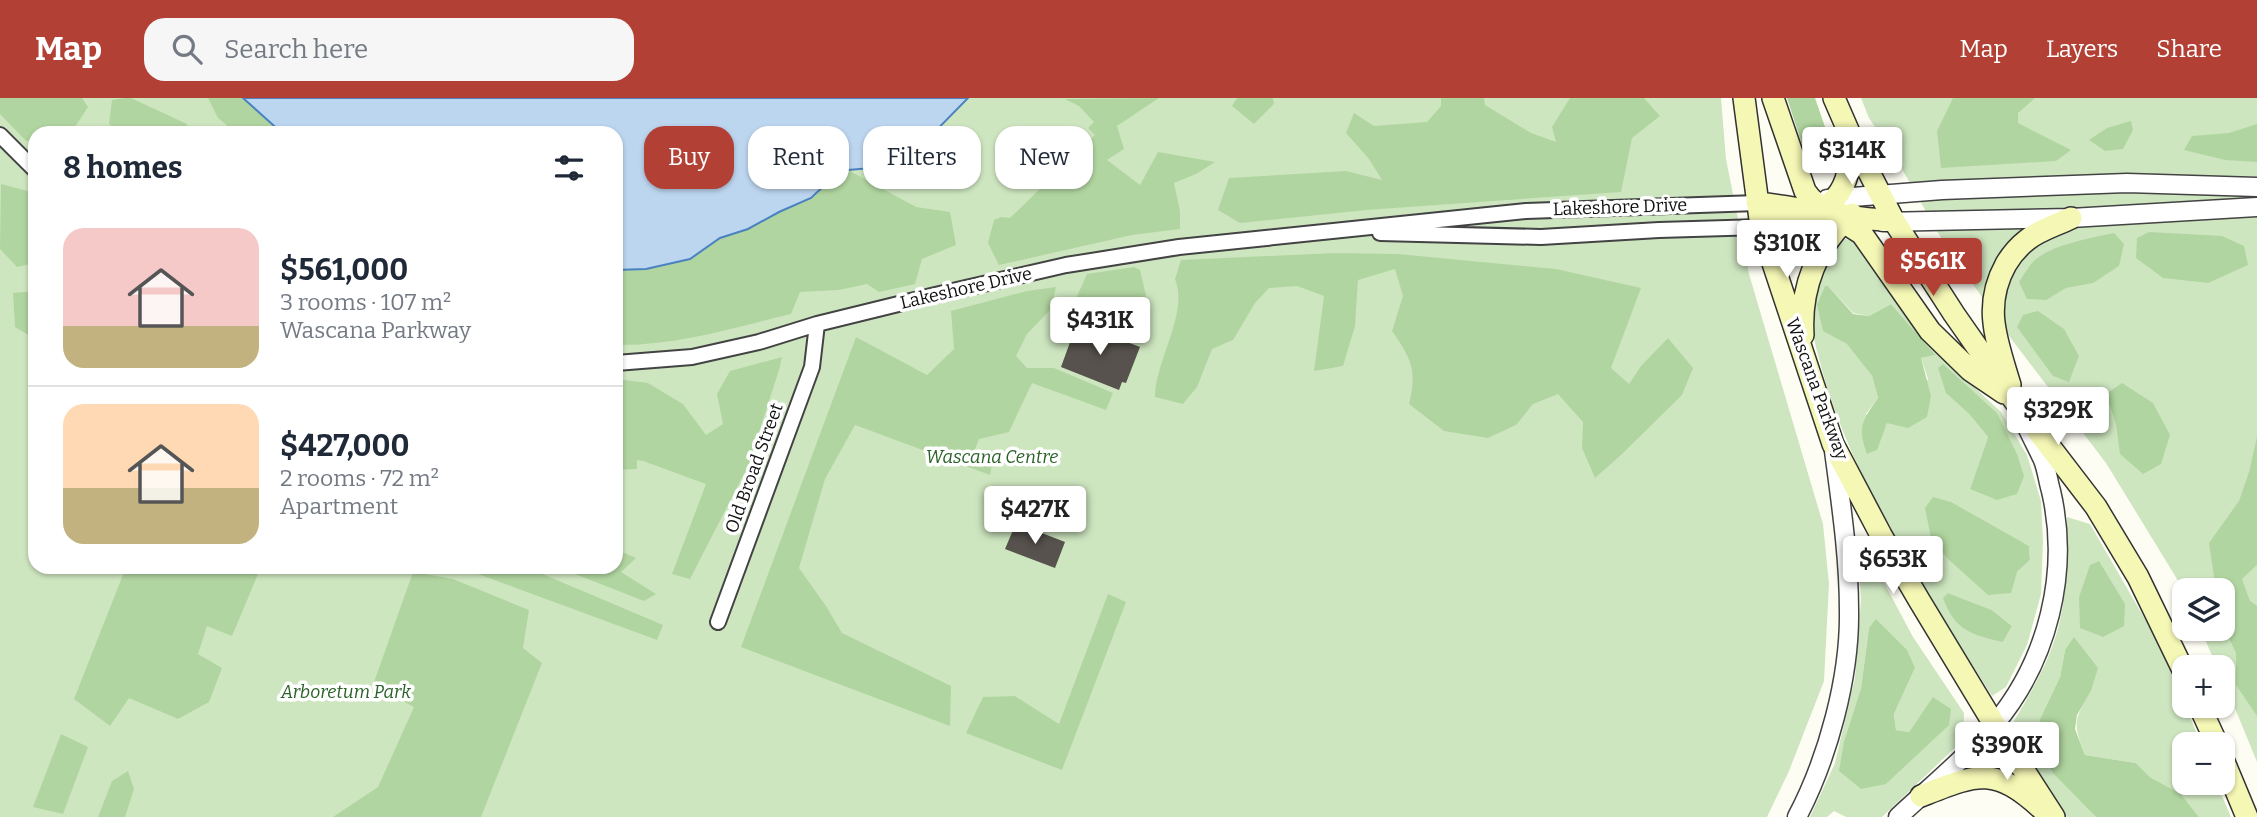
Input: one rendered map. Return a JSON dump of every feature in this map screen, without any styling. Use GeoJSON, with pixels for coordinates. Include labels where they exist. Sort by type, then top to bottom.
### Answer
{"type":"FeatureCollection","features":[{"type":"Feature","properties":{"kind":"main road","name":"Wascana Parkway"},"geometry":{"type":"LineString","coordinates":[[1744,98],[1760,228],[1833,444],[1881,535],[2052,817]]}},
{"type":"Feature","properties":{"kind":"main road"},"geometry":{"type":"LineString","coordinates":[[1773,98],[1805,191],[1821,205],[1846,219],[1862,234],[1930,331],[1970,370],[2014,400]]}},
{"type":"Feature","properties":{"kind":"main road"},"geometry":{"type":"LineString","coordinates":[[1834,98],[1894,221],[2014,400],[2096,507],[2138,577],[2176,655]]}},
{"type":"Feature","properties":{"kind":"main road"},"geometry":{"type":"LineString","coordinates":[[1760,228],[1821,205],[1848,180],[1851,137]]}},
{"type":"Feature","properties":{"kind":"main road"},"geometry":{"type":"LineString","coordinates":[[1805,359],[1802,318],[1810,276],[1818,255],[1846,219],[1879,194]]}},
{"type":"Feature","properties":{"kind":"main road"},"geometry":{"type":"LineString","coordinates":[[1757,203],[1821,205]]}},
{"type":"Feature","properties":{"kind":"main road"},"geometry":{"type":"LineString","coordinates":[[2014,400],[1996,338],[1992,302],[1998,279],[2014,251],[2029,238],[2071,218]]}},
{"type":"Feature","properties":{"kind":"main road"},"geometry":{"type":"LineString","coordinates":[[1846,219],[1894,221]]}},
{"type":"Feature","properties":{"kind":"main road"},"geometry":{"type":"LineString","coordinates":[[1921,796],[1961,780],[1979,776],[1992,777],[2008,783],[2028,796],[2052,817]]}},
{"type":"Feature","properties":{"kind":"main road"},"geometry":{"type":"LineString","coordinates":[[2235,788],[2247,817]]}},
{"type":"Feature","properties":{"kind":"street"},"geometry":{"type":"LineString","coordinates":[[0,135],[28,163]]}},
{"type":"Feature","properties":{"kind":"street"},"geometry":{"type":"LineString","coordinates":[[1821,205],[1879,194],[2127,183],[2257,187]]}},
{"type":"Feature","properties":{"kind":"street","name":"Lakeshore Drive"},"geometry":{"type":"LineString","coordinates":[[623,362],[692,357],[759,342],[817,324],[1066,265],[1179,247],[1526,211],[1757,203]]}},
{"type":"Feature","properties":{"kind":"street"},"geometry":{"type":"LineString","coordinates":[[1894,221],[2071,218],[2257,207]]}},
{"type":"Feature","properties":{"kind":"street","name":"Lakeshore Drive"},"geometry":{"type":"LineString","coordinates":[[1319,232],[1541,237],[1659,230],[1760,228],[1846,219]]}},
{"type":"Feature","properties":{"kind":"street","name":"Old Broad Street"},"geometry":{"type":"LineString","coordinates":[[718,622],[812,367],[817,324]]}},
{"type":"Feature","properties":{"kind":"street"},"geometry":{"type":"LineString","coordinates":[[1898,817],[1994,724],[2023,685],[2048,622],[2056,584],[2058,549],[2055,511],[2044,462],[2014,400]]}},
{"type":"Feature","properties":{"kind":"street"},"geometry":{"type":"LineString","coordinates":[[1797,817],[1835,717],[1846,657],[1848,570],[1833,444]]}},
{"type":"Feature","properties":{"kind":"green space","name":"Wascana Centre"},"geometry":{"type":"Polygon","coordinates":[[[0,98],[1721,98],[1726,159],[1749,274],[1823,524],[1829,584],[1824,681],[1789,771],[1767,817],[0,817],[0,98]]]}},
{"type":"Feature","properties":{"kind":"green space"},"geometry":{"type":"Polygon","coordinates":[[[0,98],[82,98],[88,107],[76,126],[28,126],[26,141],[0,114],[0,98]]]}},
{"type":"Feature","properties":{"kind":"green space"},"geometry":{"type":"Polygon","coordinates":[[[131,98],[187,126],[111,126],[109,124],[112,100],[131,98]]]}},
{"type":"Feature","properties":{"kind":"green space"},"geometry":{"type":"Polygon","coordinates":[[[208,98],[243,98],[274,126],[228,126],[218,118],[208,98]]]}},
{"type":"Feature","properties":{"kind":"green space"},"geometry":{"type":"Polygon","coordinates":[[[1159,98],[1117,126],[1124,149],[1107,160],[1140,185],[1158,152],[1215,162],[1174,183],[1180,211],[1180,229],[1132,235],[999,265],[988,243],[994,220],[1001,217],[1010,218],[1040,189],[1093,189],[1095,135],[1093,126],[1090,126],[1094,122],[1079,106],[1065,99],[1159,98]]]}},
{"type":"Feature","properties":{"kind":"green space"},"geometry":{"type":"Polygon","coordinates":[[[1237,98],[1273,98],[1274,104],[1254,124],[1232,106],[1237,98]]]}},
{"type":"Feature","properties":{"kind":"green space"},"geometry":{"type":"Polygon","coordinates":[[[1441,98],[1484,98],[1485,105],[1531,133],[1556,142],[1552,127],[1570,98],[1644,98],[1660,116],[1632,138],[1621,192],[1366,210],[1240,223],[1218,210],[1229,178],[1346,171],[1382,180],[1369,159],[1346,133],[1354,113],[1374,126],[1427,122],[1441,106],[1441,98]]]}},
{"type":"Feature","properties":{"kind":"green space"},"geometry":{"type":"Polygon","coordinates":[[[1787,98],[1815,98],[1832,147],[1822,162],[1807,160],[1787,98]]]}},
{"type":"Feature","properties":{"kind":"green space"},"geometry":{"type":"Polygon","coordinates":[[[1861,98],[2257,98],[2257,762],[2235,708],[2235,655],[2212,655],[2206,641],[2235,641],[2235,578],[2176,578],[2106,463],[2003,328],[1938,233],[1898,162],[1869,118],[1861,98]]]}},
{"type":"Feature","properties":{"kind":"green space"},"geometry":{"type":"Polygon","coordinates":[[[1953,98],[2035,98],[2018,113],[2018,123],[2071,150],[2056,161],[1941,168],[1937,131],[1953,98]]]}},
{"type":"Feature","properties":{"kind":"green space"},"geometry":{"type":"Polygon","coordinates":[[[2131,121],[2133,130],[2123,149],[2105,151],[2089,140],[2107,128],[2131,121]]]}},
{"type":"Feature","properties":{"kind":"green space"},"geometry":{"type":"Polygon","coordinates":[[[2257,124],[2257,162],[2225,160],[2184,150],[2192,136],[2229,133],[2257,124]]]}},
{"type":"Feature","properties":{"kind":"green space"},"geometry":{"type":"Polygon","coordinates":[[[849,171],[863,178],[863,189],[883,189],[916,207],[950,212],[956,245],[922,259],[915,284],[879,292],[867,284],[839,290],[800,292],[791,314],[683,339],[623,345],[623,270],[646,269],[690,259],[720,238],[748,229],[811,198],[821,189],[849,189],[849,171]]]}},
{"type":"Feature","properties":{"kind":"green space"},"geometry":{"type":"Polygon","coordinates":[[[1,184],[28,191],[28,265],[17,267],[0,249],[1,184]]]}},
{"type":"Feature","properties":{"kind":"green space"},"geometry":{"type":"Polygon","coordinates":[[[2149,232],[2222,236],[2244,246],[2248,265],[2208,283],[2163,278],[2136,258],[2137,238],[2149,232]]]}},
{"type":"Feature","properties":{"kind":"green space"},"geometry":{"type":"Polygon","coordinates":[[[2114,233],[2124,244],[2119,266],[2093,283],[2066,288],[2046,300],[2027,299],[2019,282],[2039,257],[2070,243],[2114,233]]]}},
{"type":"Feature","properties":{"kind":"green space"},"geometry":{"type":"Polygon","coordinates":[[[1841,237],[1859,244],[1885,287],[1946,361],[2001,412],[2027,455],[2041,501],[2041,594],[2027,645],[2006,687],[1992,696],[1890,530],[1847,442],[1830,397],[1811,322],[1809,299],[1815,281],[1841,237]],[[1828,286],[1847,343],[1872,376],[1878,398],[1866,414],[1882,434],[1887,423],[1928,379],[1921,358],[1934,355],[1891,304],[1869,316],[1853,313],[1828,286]],[[1946,393],[1969,414],[1988,437],[1970,489],[2017,454],[1946,393]],[[1998,530],[2017,572],[2030,560],[2029,546],[1998,530]],[[1948,593],[2003,642],[2012,626],[1992,610],[1948,593]]]}},
{"type":"Feature","properties":{"kind":"green space"},"geometry":{"type":"Polygon","coordinates":[[[1335,253],[1398,254],[1556,269],[1641,288],[1611,368],[1629,384],[1641,366],[1668,338],[1693,368],[1682,395],[1595,478],[1582,448],[1583,422],[1558,394],[1533,404],[1516,425],[1488,438],[1444,431],[1409,404],[1413,382],[1411,366],[1392,331],[1403,296],[1395,269],[1358,280],[1355,326],[1343,366],[1314,371],[1324,296],[1297,286],[1269,288],[1255,303],[1233,340],[1212,349],[1197,387],[1183,404],[1155,397],[1156,383],[1178,307],[1175,279],[1181,260],[1335,253]]]}},
{"type":"Feature","properties":{"kind":"green space"},"geometry":{"type":"Polygon","coordinates":[[[1134,267],[1140,270],[1147,300],[1136,314],[1100,312],[1074,303],[1087,274],[1134,267]]]}},
{"type":"Feature","properties":{"kind":"green space"},"geometry":{"type":"Polygon","coordinates":[[[1825,286],[1828,286],[1853,314],[1869,316],[1891,304],[1935,355],[1921,358],[1931,396],[1927,417],[1908,428],[1887,423],[1877,450],[1867,454],[1862,437],[1863,424],[1878,398],[1872,376],[1847,344],[1823,331],[1817,305],[1825,286]]]}},
{"type":"Feature","properties":{"kind":"green space"},"geometry":{"type":"Polygon","coordinates":[[[1056,287],[1051,309],[1027,334],[1016,356],[1027,368],[1054,368],[1113,393],[1106,410],[1032,383],[1009,432],[979,439],[975,449],[992,464],[990,475],[855,425],[825,479],[799,568],[842,633],[951,686],[950,726],[741,647],[856,337],[927,375],[954,349],[951,311],[1027,291],[1056,287]]]}},
{"type":"Feature","properties":{"kind":"green space"},"geometry":{"type":"Polygon","coordinates":[[[28,292],[28,335],[15,327],[13,293],[28,292]]]}},
{"type":"Feature","properties":{"kind":"green space"},"geometry":{"type":"Polygon","coordinates":[[[2038,311],[2064,329],[2079,356],[2069,382],[2053,376],[2017,327],[2023,315],[2038,311]]]}},
{"type":"Feature","properties":{"kind":"green space"},"geometry":{"type":"Polygon","coordinates":[[[782,357],[748,466],[690,579],[672,574],[706,484],[643,461],[637,460],[637,469],[623,470],[623,380],[648,383],[683,404],[706,435],[723,424],[717,394],[730,371],[782,357]]]}},
{"type":"Feature","properties":{"kind":"green space"},"geometry":{"type":"Polygon","coordinates":[[[1943,364],[1997,413],[2017,454],[2024,476],[2017,494],[1997,500],[1970,489],[1988,437],[1969,414],[1946,393],[1938,368],[1943,364]]]}},
{"type":"Feature","properties":{"kind":"green space"},"geometry":{"type":"Polygon","coordinates":[[[2122,383],[2153,403],[2170,435],[2161,464],[2143,474],[2120,454],[2116,424],[2106,394],[2122,383]]]}},
{"type":"Feature","properties":{"kind":"green space"},"geometry":{"type":"Polygon","coordinates":[[[2257,437],[2257,565],[2242,579],[2250,601],[2257,606],[2257,716],[2236,685],[2236,653],[2230,641],[2235,641],[2235,578],[2214,578],[2209,543],[2239,501],[2257,437]]]}},
{"type":"Feature","properties":{"kind":"green space"},"geometry":{"type":"Polygon","coordinates":[[[1933,497],[1951,502],[2029,546],[2030,560],[2017,572],[2011,593],[1988,595],[1948,559],[1931,538],[1925,508],[1933,497]]]}},
{"type":"Feature","properties":{"kind":"green space"},"geometry":{"type":"Polygon","coordinates":[[[2067,517],[2090,524],[2146,621],[2172,675],[2172,718],[2191,718],[2196,732],[2172,732],[2172,789],[2150,777],[2136,763],[2085,755],[2078,736],[2077,722],[2091,691],[2065,650],[2060,677],[2040,719],[2082,801],[2096,817],[2067,817],[2018,741],[2014,721],[2033,689],[2053,644],[2061,618],[2066,575],[2067,517]]]}},
{"type":"Feature","properties":{"kind":"green space"},"geometry":{"type":"Polygon","coordinates":[[[623,552],[636,558],[623,570],[623,552]]]}},
{"type":"Feature","properties":{"kind":"green space"},"geometry":{"type":"Polygon","coordinates":[[[2099,561],[2125,604],[2124,626],[2103,637],[2080,628],[2079,597],[2090,565],[2099,561]]]}},
{"type":"Feature","properties":{"kind":"green space"},"geometry":{"type":"Polygon","coordinates":[[[1874,564],[1913,637],[1964,713],[1963,740],[1882,817],[1846,817],[1834,811],[1827,817],[1810,817],[1835,763],[1855,678],[1861,600],[1859,568],[1874,564]],[[1869,628],[1861,688],[1844,741],[1886,784],[1933,698],[1909,732],[1896,730],[1894,714],[1915,668],[1869,628]]]}},
{"type":"Feature","properties":{"kind":"green space"},"geometry":{"type":"Polygon","coordinates":[[[623,573],[656,594],[644,601],[575,574],[623,573]]]}},
{"type":"Feature","properties":{"kind":"green space"},"geometry":{"type":"Polygon","coordinates":[[[123,574],[258,574],[232,636],[207,626],[198,654],[222,668],[209,702],[178,719],[129,698],[110,726],[74,699],[123,574]]]}},
{"type":"Feature","properties":{"kind":"green space"},"geometry":{"type":"Polygon","coordinates":[[[412,574],[453,579],[529,610],[523,648],[542,663],[481,817],[333,817],[378,787],[414,707],[373,685],[412,574]]]}},
{"type":"Feature","properties":{"kind":"green space"},"geometry":{"type":"Polygon","coordinates":[[[478,574],[543,574],[663,625],[657,640],[478,574]]]}},
{"type":"Feature","properties":{"kind":"green space"},"geometry":{"type":"Polygon","coordinates":[[[1948,593],[1992,610],[2012,626],[2003,642],[1974,634],[1959,625],[1943,598],[1948,593]]]}},
{"type":"Feature","properties":{"kind":"green space"},"geometry":{"type":"Polygon","coordinates":[[[1108,594],[1126,602],[1062,770],[966,733],[983,697],[1015,696],[1059,724],[1108,594]]]}},
{"type":"Feature","properties":{"kind":"green space"},"geometry":{"type":"Polygon","coordinates":[[[1876,619],[1907,650],[1915,668],[1894,714],[1896,730],[1909,732],[1933,697],[1951,709],[1949,725],[1886,784],[1861,789],[1839,771],[1844,741],[1861,688],[1869,628],[1876,619]]]}},
{"type":"Feature","properties":{"kind":"green space"},"geometry":{"type":"Polygon","coordinates":[[[2074,637],[2098,668],[2091,691],[2077,715],[2075,729],[2085,755],[2136,763],[2150,777],[2172,789],[2172,795],[2182,795],[2199,817],[2096,817],[2053,773],[2040,747],[2040,719],[2060,677],[2065,650],[2074,637]]]}},
{"type":"Feature","properties":{"kind":"green space"},"geometry":{"type":"Polygon","coordinates":[[[61,734],[88,747],[63,814],[33,807],[61,734]]]}},
{"type":"Feature","properties":{"kind":"green space"},"geometry":{"type":"Polygon","coordinates":[[[128,771],[134,789],[125,817],[98,817],[112,781],[128,771]]]}},
{"type":"Feature","properties":{"kind":"green space"},"geometry":{"type":"Polygon","coordinates":[[[2182,795],[2222,795],[2231,817],[2199,817],[2182,795]]]}},
{"type":"Feature","properties":{"kind":"water"},"geometry":{"type":"Polygon","coordinates":[[[243,98],[968,98],[941,126],[863,126],[863,169],[849,170],[849,126],[748,126],[748,189],[821,189],[811,198],[748,229],[720,238],[690,259],[646,269],[623,270],[623,126],[274,126],[243,98]]]}},
{"type":"Feature","properties":{"kind":"building"},"geometry":{"type":"Polygon","coordinates":[[[1077,323],[1140,347],[1126,383],[1122,382],[1119,390],[1061,367],[1077,323]]]}},
{"type":"Feature","properties":{"kind":"building"},"geometry":{"type":"Polygon","coordinates":[[[1016,523],[1065,542],[1055,568],[1005,549],[1016,523]]]}},
{"type":"Feature","properties":{"kind":"park label","name":"Arboretum Park"},"geometry":{"type":"Point","coordinates":[346,692]}}]}
